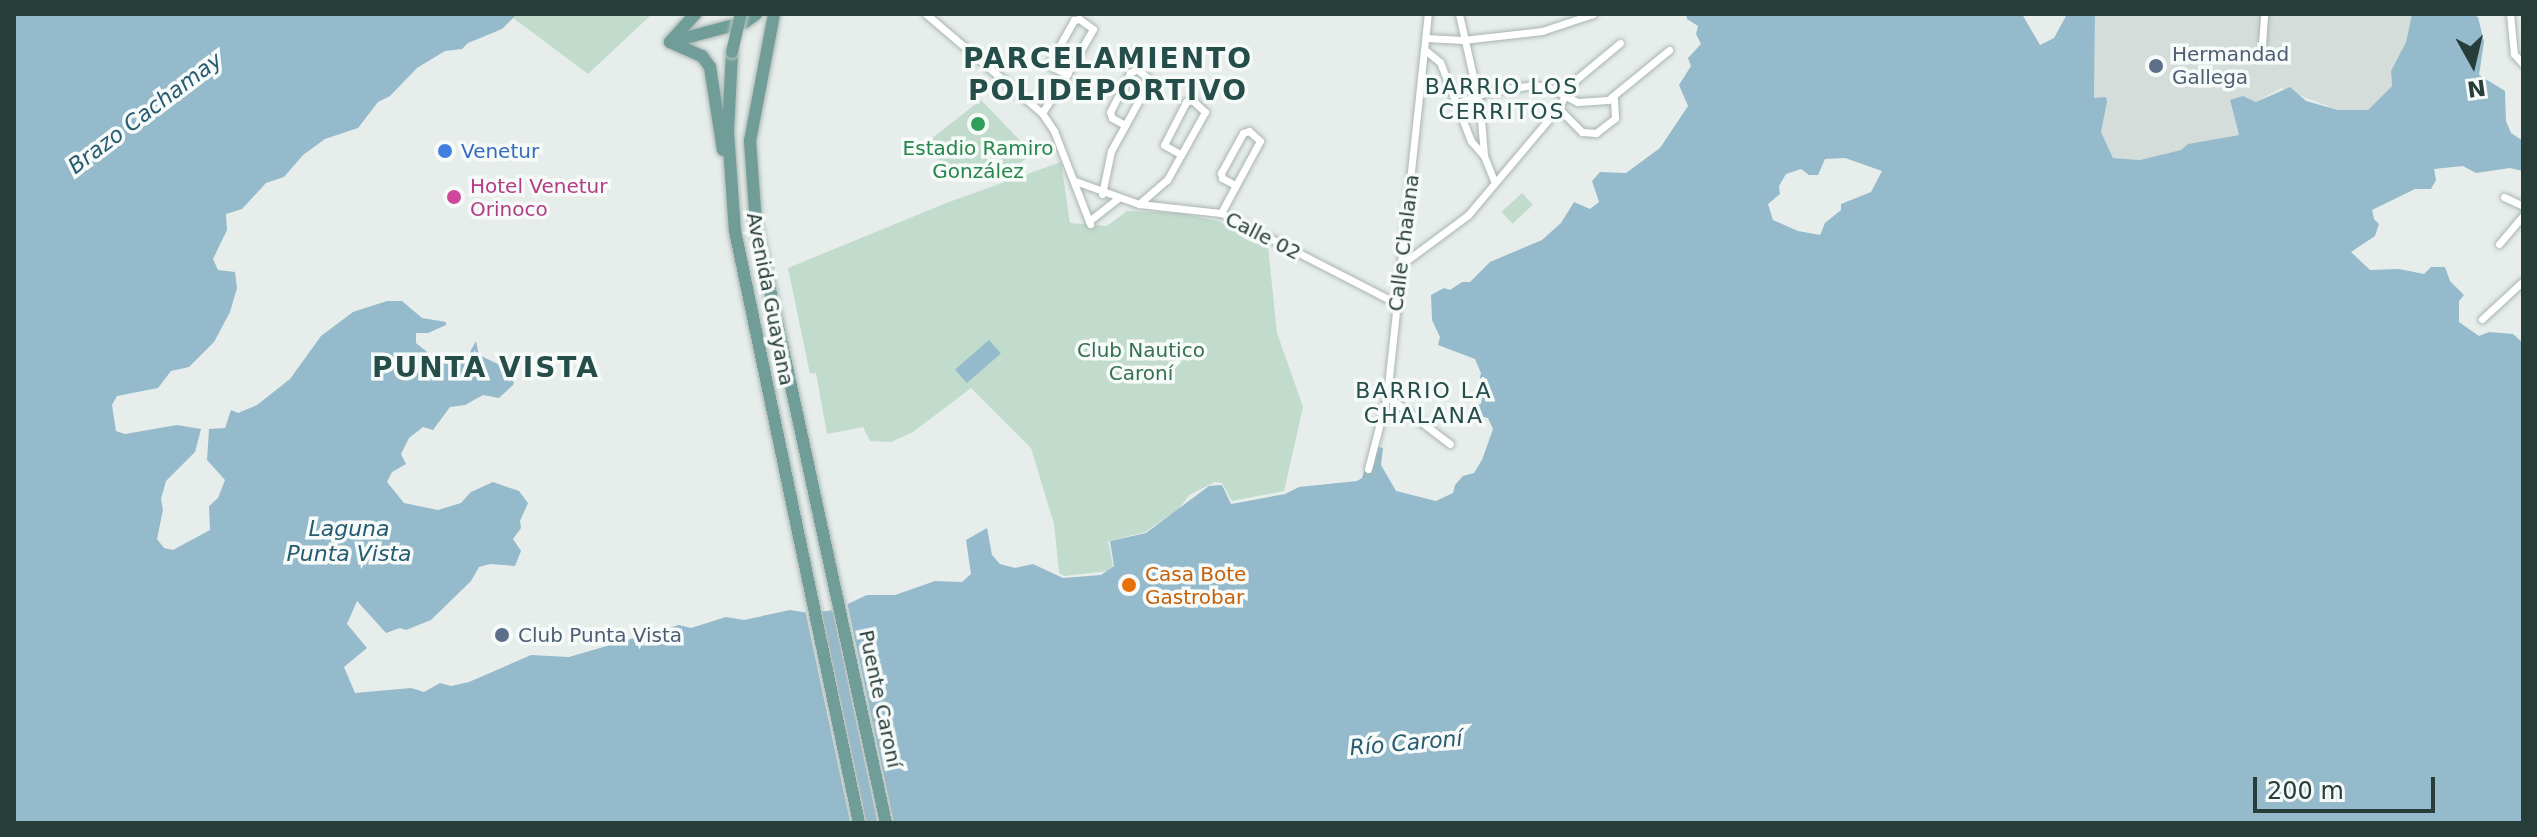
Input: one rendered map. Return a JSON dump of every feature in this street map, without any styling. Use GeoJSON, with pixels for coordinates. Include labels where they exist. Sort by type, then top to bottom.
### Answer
{"type":"FeatureCollection","features":[{"type":"Feature","properties":{"kind":"main road"},"geometry":{"type":"LineString","coordinates":[[670,42],[695,14]]}},
{"type":"Feature","properties":{"kind":"main road","name":"Avenida Guayana"},"geometry":{"type":"LineString","coordinates":[[741,14],[732,52],[730,176],[750,310],[859,823]]}},
{"type":"Feature","properties":{"kind":"main road"},"geometry":{"type":"LineString","coordinates":[[670,42],[745,22],[756,14]]}},
{"type":"Feature","properties":{"kind":"main road","name":"Avenida Guayana"},"geometry":{"type":"LineString","coordinates":[[774,14],[750,141],[756,225],[835,582]]}},
{"type":"Feature","properties":{"kind":"main road"},"geometry":{"type":"LineString","coordinates":[[670,42],[702,56],[710,67],[730,176]]}},
{"type":"Feature","properties":{"kind":"main road","name":"Puente Caroní"},"geometry":{"type":"LineString","coordinates":[[835,582],[886,823]]}},
{"type":"Feature","properties":{"kind":"street"},"geometry":{"type":"LineString","coordinates":[[926,14],[1042,113],[1075,181],[1090,222],[1117,199]]}},
{"type":"Feature","properties":{"kind":"street","name":"Calle Chalana"},"geometry":{"type":"LineString","coordinates":[[1368,469],[1387,396],[1428,14]]}},
{"type":"Feature","properties":{"kind":"street"},"geometry":{"type":"LineString","coordinates":[[1459,14],[1477,96],[1484,156],[1494,181]]}},
{"type":"Feature","properties":{"kind":"street"},"geometry":{"type":"LineString","coordinates":[[1426,38],[1463,40],[1542,31],[1593,14]]}},
{"type":"Feature","properties":{"kind":"street"},"geometry":{"type":"LineString","coordinates":[[2262,45],[2264,14]]}},
{"type":"Feature","properties":{"kind":"street"},"geometry":{"type":"LineString","coordinates":[[2510,14],[2514,54],[2523,64]]}},
{"type":"Feature","properties":{"kind":"street"},"geometry":{"type":"LineString","coordinates":[[1042,113],[1067,74],[1093,29],[1079,19],[1074,20],[1051,61],[1052,67],[1067,74]]}},
{"type":"Feature","properties":{"kind":"street"},"geometry":{"type":"LineString","coordinates":[[1402,265],[1468,215],[1558,108],[1586,69],[1620,43]]}},
{"type":"Feature","properties":{"kind":"street"},"geometry":{"type":"LineString","coordinates":[[1425,50],[1440,62],[1471,141],[1484,156]]}},
{"type":"Feature","properties":{"kind":"street"},"geometry":{"type":"LineString","coordinates":[[1458,103],[1477,96],[1534,85],[1578,102],[1614,98],[1669,50]]}},
{"type":"Feature","properties":{"kind":"street"},"geometry":{"type":"LineString","coordinates":[[1102,194],[1111,151],[1150,80],[1137,69],[1130,73],[1110,112],[1112,118],[1125,125]]}},
{"type":"Feature","properties":{"kind":"street"},"geometry":{"type":"LineString","coordinates":[[1558,108],[1582,132],[1596,133],[1615,118],[1614,98]]}},
{"type":"Feature","properties":{"kind":"street"},"geometry":{"type":"LineString","coordinates":[[1139,204],[1167,180],[1205,112],[1192,100],[1186,102],[1164,145],[1180,154]]}},
{"type":"Feature","properties":{"kind":"street"},"geometry":{"type":"LineString","coordinates":[[1221,213],[1260,141],[1249,131],[1243,133],[1221,173],[1235,185]]}},
{"type":"Feature","properties":{"kind":"street","name":"Calle 02"},"geometry":{"type":"LineString","coordinates":[[1075,181],[1102,194],[1139,204],[1221,213],[1396,303]]}},
{"type":"Feature","properties":{"kind":"street"},"geometry":{"type":"LineString","coordinates":[[2504,197],[2523,206]]}},
{"type":"Feature","properties":{"kind":"street"},"geometry":{"type":"LineString","coordinates":[[2499,244],[2523,215]]}},
{"type":"Feature","properties":{"kind":"street"},"geometry":{"type":"LineString","coordinates":[[2482,319],[2523,281]]}},
{"type":"Feature","properties":{"kind":"street"},"geometry":{"type":"LineString","coordinates":[[1387,396],[1450,444]]}},
{"type":"Feature","properties":{"kind":"shaded area"},"geometry":{"type":"Polygon","coordinates":[[[2095,14],[2412,14],[2406,42],[2391,71],[2392,86],[2368,110],[2338,110],[2281,88],[2256,102],[2243,96],[2230,101],[2239,135],[2189,144],[2181,150],[2140,160],[2113,158],[2101,132],[2107,102],[2094,98],[2095,14]]]}},
{"type":"Feature","properties":{"kind":"green space"},"geometry":{"type":"Polygon","coordinates":[[[508,14],[652,14],[588,74],[508,14]]]}},
{"type":"Feature","properties":{"kind":"green space","name":"Estadio Ramiro González"},"geometry":{"type":"Polygon","coordinates":[[[981,100],[1033,154],[1007,172],[990,177],[951,170],[922,146],[981,100]]]}},
{"type":"Feature","properties":{"kind":"green space","name":"Club Nautico Caroní"},"geometry":{"type":"Polygon","coordinates":[[[1061,162],[1070,223],[1107,226],[1127,211],[1179,213],[1218,221],[1268,247],[1277,333],[1303,407],[1284,491],[1232,501],[1222,483],[1215,482],[1189,495],[1179,509],[1145,532],[1108,541],[1113,565],[1108,571],[1064,576],[1059,573],[1054,524],[1031,448],[971,388],[913,432],[891,442],[870,441],[863,427],[827,434],[816,373],[810,374],[788,268],[949,202],[1061,162]]]}},
{"type":"Feature","properties":{"kind":"green space"},"geometry":{"type":"Polygon","coordinates":[[[1522,193],[1533,205],[1512,224],[1502,212],[1522,193]]]}},
{"type":"Feature","properties":{"kind":"water"},"geometry":{"type":"Polygon","coordinates":[[[14,14],[517,14],[502,29],[468,43],[462,49],[445,51],[417,68],[390,96],[378,102],[358,128],[325,139],[303,155],[284,177],[266,183],[242,209],[226,214],[227,230],[213,259],[218,270],[235,272],[237,288],[230,312],[214,342],[189,367],[171,371],[158,388],[117,396],[112,405],[116,431],[125,434],[177,425],[201,429],[195,452],[166,481],[161,499],[163,510],[157,539],[164,548],[173,550],[210,530],[209,506],[218,498],[225,480],[207,460],[209,429],[225,428],[231,410],[238,413],[257,405],[290,379],[321,336],[353,312],[387,301],[402,301],[422,318],[446,322],[446,325],[428,333],[416,333],[416,343],[437,360],[451,365],[465,361],[476,341],[479,355],[504,367],[504,375],[514,382],[513,385],[499,398],[483,395],[465,405],[450,407],[433,430],[423,427],[409,438],[401,454],[406,464],[392,472],[387,482],[404,503],[438,510],[461,503],[471,492],[493,482],[519,491],[528,503],[520,521],[521,528],[513,539],[521,551],[515,566],[490,564],[479,567],[471,581],[431,620],[406,630],[400,628],[386,633],[357,601],[347,624],[367,648],[344,667],[355,693],[411,688],[424,692],[440,683],[451,686],[469,682],[531,655],[569,657],[679,625],[691,628],[726,617],[744,620],[790,610],[809,613],[835,610],[867,595],[895,595],[935,581],[962,582],[971,574],[966,540],[987,528],[992,555],[1000,564],[1015,568],[1033,564],[1063,578],[1101,575],[1114,566],[1110,541],[1146,533],[1209,486],[1222,485],[1231,504],[1285,494],[1299,487],[1357,481],[1362,478],[1372,446],[1383,448],[1381,465],[1396,491],[1436,501],[1453,493],[1463,476],[1474,473],[1493,429],[1488,418],[1470,414],[1473,406],[1481,404],[1482,397],[1476,394],[1481,373],[1475,359],[1438,345],[1440,337],[1432,320],[1431,295],[1444,288],[1450,290],[1462,282],[1470,282],[1490,262],[1542,240],[1561,223],[1574,202],[1590,209],[1599,202],[1592,181],[1600,172],[1626,173],[1660,148],[1688,106],[1679,85],[1691,66],[1688,58],[1701,44],[1696,34],[1698,26],[1687,19],[1686,14],[2022,14],[2040,45],[2054,38],[2067,14],[2095,14],[2094,98],[2106,97],[2107,102],[2101,132],[2113,158],[2140,160],[2181,150],[2188,144],[2239,135],[2230,100],[2243,96],[2256,102],[2290,87],[2306,101],[2338,110],[2368,110],[2392,86],[2391,71],[2406,42],[2412,14],[2471,14],[2478,17],[2484,42],[2479,75],[2505,91],[2506,121],[2511,133],[2523,141],[2523,171],[2510,168],[2476,173],[2463,166],[2434,169],[2436,180],[2431,189],[2415,189],[2372,210],[2379,224],[2375,236],[2351,252],[2370,270],[2399,269],[2424,274],[2431,267],[2445,267],[2450,281],[2464,295],[2459,301],[2459,322],[2479,336],[2489,332],[2513,334],[2523,343],[2523,823],[14,823],[14,14]],[[1845,158],[1825,159],[1818,175],[1809,175],[1801,169],[1786,174],[1779,186],[1780,194],[1768,204],[1773,220],[1798,231],[1820,235],[1825,223],[1841,210],[1841,204],[1871,192],[1882,171],[1845,158]]]}},
{"type":"Feature","properties":{"kind":"water"},"geometry":{"type":"Polygon","coordinates":[[[989,340],[1001,354],[967,383],[955,370],[989,340]]]}},
{"type":"Feature","properties":{"kind":"pier"},"geometry":{"type":"Polygon","coordinates":[[[847,602],[894,823],[878,823],[831,605],[847,602]]]}},
{"type":"Feature","properties":{"kind":"pier"},"geometry":{"type":"Polygon","coordinates":[[[821,608],[867,823],[850,823],[805,611],[821,608]]]}},
{"type":"Feature","properties":{"kind":"place","name":"Hermandad Gallega"},"geometry":{"type":"Point","coordinates":[2156,66]}},
{"type":"Feature","properties":{"kind":"place","name":"Estadio Ramiro González"},"geometry":{"type":"Point","coordinates":[978,124]}},
{"type":"Feature","properties":{"kind":"place","name":"Venetur"},"geometry":{"type":"Point","coordinates":[445,151]}},
{"type":"Feature","properties":{"kind":"place","name":"Hotel Venetur Orinoco"},"geometry":{"type":"Point","coordinates":[454,197]}},
{"type":"Feature","properties":{"kind":"place","name":"Casa Bote Gastrobar"},"geometry":{"type":"Point","coordinates":[1129,585]}},
{"type":"Feature","properties":{"kind":"place","name":"Club Punta Vista"},"geometry":{"type":"Point","coordinates":[502,635]}},
{"type":"Feature","properties":{"kind":"district","name":"PARCELAMIENTO POLIDEPORTIVO"},"geometry":{"type":"Point","coordinates":[1108,75]}},
{"type":"Feature","properties":{"kind":"district","name":"BARRIO LOS CERRITOS"},"geometry":{"type":"Point","coordinates":[1502,98]}},
{"type":"Feature","properties":{"kind":"district","name":"PUNTA VISTA"},"geometry":{"type":"Point","coordinates":[486,368]}},
{"type":"Feature","properties":{"kind":"district","name":"BARRIO LA CHALANA"},"geometry":{"type":"Point","coordinates":[1424,402]}},
{"type":"Feature","properties":{"kind":"water label","name":"Brazo Cachamay"},"geometry":{"type":"Point","coordinates":[145,113]}},
{"type":"Feature","properties":{"kind":"water label","name":"Laguna Punta Vista"},"geometry":{"type":"Point","coordinates":[349,540]}},
{"type":"Feature","properties":{"kind":"water label","name":"Río Caroní"},"geometry":{"type":"Point","coordinates":[1406,743]}}]}
